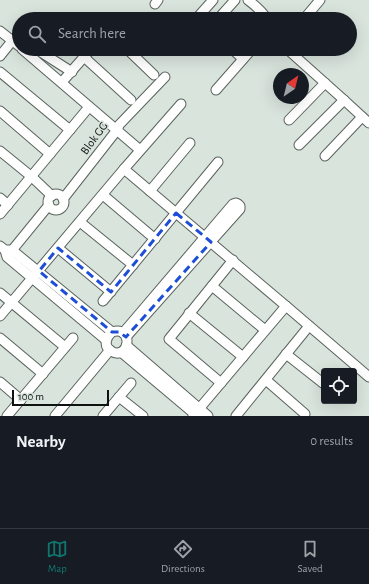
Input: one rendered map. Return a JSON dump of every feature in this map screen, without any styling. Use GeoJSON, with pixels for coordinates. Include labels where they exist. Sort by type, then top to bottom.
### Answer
{"type":"FeatureCollection","features":[{"type":"Feature","properties":{"kind":"street"},"geometry":{"type":"LineString","coordinates":[[202,12],[213,0]]}},
{"type":"Feature","properties":{"kind":"street"},"geometry":{"type":"LineString","coordinates":[[224,12],[235,0]]}},
{"type":"Feature","properties":{"kind":"street"},"geometry":{"type":"LineString","coordinates":[[310,12],[320,0]]}},
{"type":"Feature","properties":{"kind":"street"},"geometry":{"type":"LineString","coordinates":[[254,2],[263,12]]}},
{"type":"Feature","properties":{"kind":"street"},"geometry":{"type":"LineString","coordinates":[[0,31],[12,40]]}},
{"type":"Feature","properties":{"kind":"street"},"geometry":{"type":"LineString","coordinates":[[0,56],[12,49]]}},
{"type":"Feature","properties":{"kind":"street"},"geometry":{"type":"LineString","coordinates":[[31,56],[140,150]]}},
{"type":"Feature","properties":{"kind":"street"},"geometry":{"type":"LineString","coordinates":[[47,56],[72,72]]}},
{"type":"Feature","properties":{"kind":"street"},"geometry":{"type":"LineString","coordinates":[[135,56],[154,74]]}},
{"type":"Feature","properties":{"kind":"street"},"geometry":{"type":"LineString","coordinates":[[240,56],[243,59]]}},
{"type":"Feature","properties":{"kind":"street"},"geometry":{"type":"LineString","coordinates":[[216,90],[246,56]]}},
{"type":"Feature","properties":{"kind":"street"},"geometry":{"type":"LineString","coordinates":[[296,56],[366,120],[326,156]]}},
{"type":"Feature","properties":{"kind":"street"},"geometry":{"type":"LineString","coordinates":[[62,82],[84,57],[131,100]]}},
{"type":"Feature","properties":{"kind":"street"},"geometry":{"type":"LineString","coordinates":[[0,72],[70,130]]}},
{"type":"Feature","properties":{"kind":"street","name":"Blok GG"},"geometry":{"type":"LineString","coordinates":[[8,253],[116,128],[165,77]]}},
{"type":"Feature","properties":{"kind":"street"},"geometry":{"type":"LineString","coordinates":[[289,120],[325,83]]}},
{"type":"Feature","properties":{"kind":"street"},"geometry":{"type":"LineString","coordinates":[[299,145],[344,100]]}},
{"type":"Feature","properties":{"kind":"street"},"geometry":{"type":"LineString","coordinates":[[0,316],[140,150],[181,104]]}},
{"type":"Feature","properties":{"kind":"street"},"geometry":{"type":"LineString","coordinates":[[0,214],[89,107]]}},
{"type":"Feature","properties":{"kind":"street"},"geometry":{"type":"LineString","coordinates":[[0,111],[50,154]]}},
{"type":"Feature","properties":{"kind":"street"},"geometry":{"type":"LineString","coordinates":[[150,191],[190,143]]}},
{"type":"Feature","properties":{"kind":"street"},"geometry":{"type":"LineString","coordinates":[[0,151],[54,201]]}},
{"type":"Feature","properties":{"kind":"street"},"geometry":{"type":"LineString","coordinates":[[0,158],[30,179]]}},
{"type":"Feature","properties":{"kind":"street"},"geometry":{"type":"LineString","coordinates":[[103,301],[218,162]]}},
{"type":"Feature","properties":{"kind":"street"},"geometry":{"type":"LineString","coordinates":[[124,169],[369,377]]}},
{"type":"Feature","properties":{"kind":"street"},"geometry":{"type":"LineString","coordinates":[[103,195],[155,239]]}},
{"type":"Feature","properties":{"kind":"street"},"geometry":{"type":"LineString","coordinates":[[0,198],[8,205]]}},
{"type":"Feature","properties":{"kind":"street"},"geometry":{"type":"LineString","coordinates":[[80,222],[133,266]]}},
{"type":"Feature","properties":{"kind":"street"},"geometry":{"type":"LineString","coordinates":[[63,416],[208,239]]}},
{"type":"Feature","properties":{"kind":"street"},"geometry":{"type":"LineString","coordinates":[[58,248],[111,292]]}},
{"type":"Feature","properties":{"kind":"street"},"geometry":{"type":"LineString","coordinates":[[8,253],[39,271],[112,332]]}},
{"type":"Feature","properties":{"kind":"street"},"geometry":{"type":"LineString","coordinates":[[8,253],[32,279],[106,340]]}},
{"type":"Feature","properties":{"kind":"street"},"geometry":{"type":"LineString","coordinates":[[221,383],[168,339],[233,260]]}},
{"type":"Feature","properties":{"kind":"street"},"geometry":{"type":"LineString","coordinates":[[212,286],[265,330]]}},
{"type":"Feature","properties":{"kind":"street"},"geometry":{"type":"LineString","coordinates":[[0,293],[65,347]]}},
{"type":"Feature","properties":{"kind":"street"},"geometry":{"type":"LineString","coordinates":[[196,414],[286,306]]}},
{"type":"Feature","properties":{"kind":"street"},"geometry":{"type":"LineString","coordinates":[[189,313],[243,357]]}},
{"type":"Feature","properties":{"kind":"street"},"geometry":{"type":"LineString","coordinates":[[236,416],[309,326]]}},
{"type":"Feature","properties":{"kind":"street"},"geometry":{"type":"LineString","coordinates":[[120,345],[106,346],[106,340],[112,332],[119,332],[120,345],[196,414],[208,416]]}},
{"type":"Feature","properties":{"kind":"street"},"geometry":{"type":"LineString","coordinates":[[0,338],[43,374]]}},
{"type":"Feature","properties":{"kind":"street"},"geometry":{"type":"LineString","coordinates":[[12,414],[21,400],[73,338]]}},
{"type":"Feature","properties":{"kind":"street"},"geometry":{"type":"LineString","coordinates":[[55,416],[120,345]]}},
{"type":"Feature","properties":{"kind":"street"},"geometry":{"type":"LineString","coordinates":[[286,354],[321,382]]}},
{"type":"Feature","properties":{"kind":"street"},"geometry":{"type":"LineString","coordinates":[[266,380],[305,414]]}},
{"type":"Feature","properties":{"kind":"street"},"geometry":{"type":"LineString","coordinates":[[0,382],[21,400]]}},
{"type":"Feature","properties":{"kind":"street"},"geometry":{"type":"LineString","coordinates":[[103,416],[131,382]]}},
{"type":"Feature","properties":{"kind":"street"},"geometry":{"type":"LineString","coordinates":[[119,397],[143,416]]}},
{"type":"Feature","properties":{"kind":"highlighted area"},"geometry":{"type":"Polygon","coordinates":[[[176,213],[211,242],[126,337],[119,332],[112,332],[39,271],[58,248],[111,292],[176,213]]]}}]}
